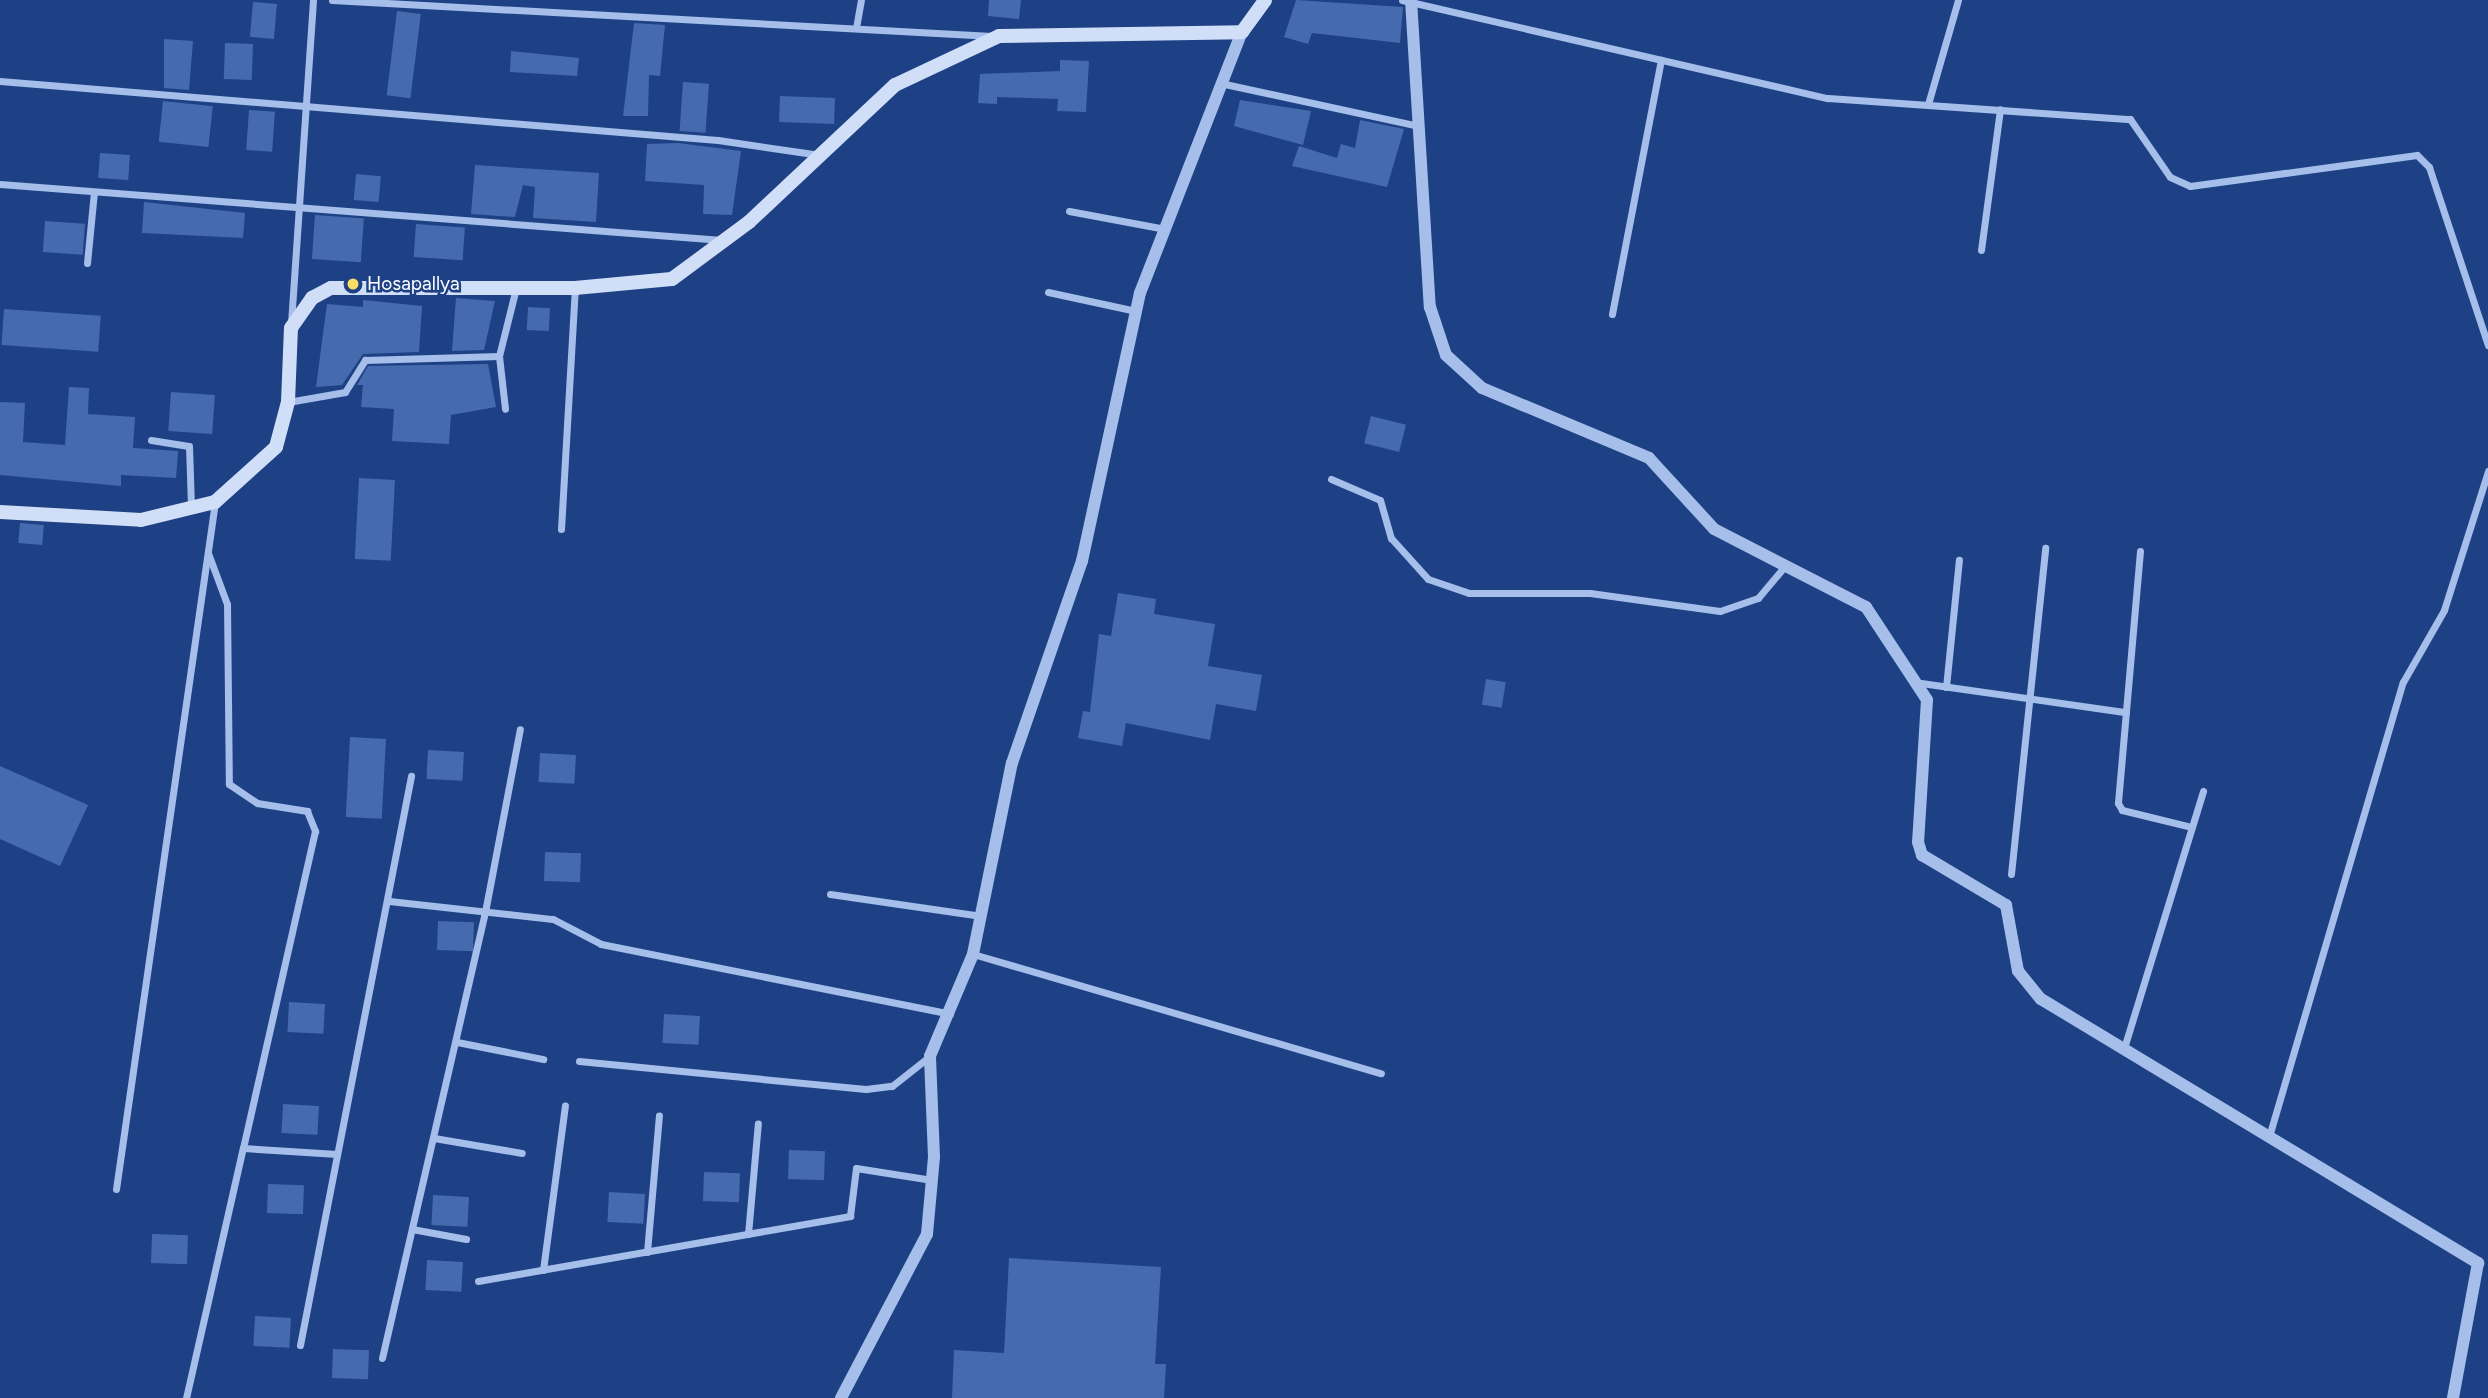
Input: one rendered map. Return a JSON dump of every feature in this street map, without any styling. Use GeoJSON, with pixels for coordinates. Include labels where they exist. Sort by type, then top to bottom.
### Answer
{"type":"FeatureCollection","features":[{"type":"Feature","properties":{"kind":"main road"},"geometry":{"type":"LineString","coordinates":[[0,512],[141,520],[215,502],[276,447],[288,402],[291,328],[312,298],[331,288],[575,288],[672,279],[724,241],[895,85],[999,36],[1242,32],[1265,0]]}},
{"type":"Feature","properties":{"kind":"street"},"geometry":{"type":"LineString","coordinates":[[291,328],[296,207],[310,107],[313,0]]}},
{"type":"Feature","properties":{"kind":"street"},"geometry":{"type":"LineString","coordinates":[[332,0],[999,36]]}},
{"type":"Feature","properties":{"kind":"street"},"geometry":{"type":"LineString","coordinates":[[856,28],[861,0]]}},
{"type":"Feature","properties":{"kind":"street"},"geometry":{"type":"LineString","coordinates":[[1928,104],[1958,0]]}},
{"type":"Feature","properties":{"kind":"street"},"geometry":{"type":"LineString","coordinates":[[2453,1398],[2478,1263],[2270,1133],[2124,1048],[2026,986],[2007,905],[1930,863],[1919,849],[1928,719],[1921,683],[1867,607],[1831,584],[1782,569],[1714,529],[1649,458],[1482,388],[1446,355],[1430,307],[1408,1],[1828,98],[2130,119],[2170,177],[2190,186],[2417,155],[2429,167],[2488,345]]}},
{"type":"Feature","properties":{"kind":"street"},"geometry":{"type":"LineString","coordinates":[[579,1060],[866,1089],[892,1086],[930,1056],[951,1014],[973,954],[1012,763],[1082,561],[1136,311],[1220,83],[1242,32]]}},
{"type":"Feature","properties":{"kind":"street"},"geometry":{"type":"LineString","coordinates":[[1612,314],[1661,60]]}},
{"type":"Feature","properties":{"kind":"street"},"geometry":{"type":"LineString","coordinates":[[0,81],[821,155]]}},
{"type":"Feature","properties":{"kind":"street"},"geometry":{"type":"LineString","coordinates":[[1220,83],[1419,127]]}},
{"type":"Feature","properties":{"kind":"street"},"geometry":{"type":"LineString","coordinates":[[1981,250],[2000,109]]}},
{"type":"Feature","properties":{"kind":"street"},"geometry":{"type":"LineString","coordinates":[[0,184],[724,241]]}},
{"type":"Feature","properties":{"kind":"street"},"geometry":{"type":"LineString","coordinates":[[87,262],[94,192]]}},
{"type":"Feature","properties":{"kind":"street"},"geometry":{"type":"LineString","coordinates":[[1069,211],[1165,229]]}},
{"type":"Feature","properties":{"kind":"street"},"geometry":{"type":"LineString","coordinates":[[505,409],[499,356],[516,288]]}},
{"type":"Feature","properties":{"kind":"street"},"geometry":{"type":"LineString","coordinates":[[561,529],[575,288]]}},
{"type":"Feature","properties":{"kind":"street"},"geometry":{"type":"LineString","coordinates":[[1048,292],[1136,311]]}},
{"type":"Feature","properties":{"kind":"street"},"geometry":{"type":"LineString","coordinates":[[288,402],[345,392],[365,360],[499,356]]}},
{"type":"Feature","properties":{"kind":"street"},"geometry":{"type":"LineString","coordinates":[[151,440],[189,446],[191,508]]}},
{"type":"Feature","properties":{"kind":"street"},"geometry":{"type":"LineString","coordinates":[[2270,1133],[2403,682],[2444,610],[2488,471]]}},
{"type":"Feature","properties":{"kind":"street"},"geometry":{"type":"LineString","coordinates":[[1331,479],[1380,500],[1391,538],[1428,579],[1469,593],[1590,593],[1720,611],[1758,598],[1782,569]]}},
{"type":"Feature","properties":{"kind":"street"},"geometry":{"type":"LineString","coordinates":[[116,1189],[215,502]]}},
{"type":"Feature","properties":{"kind":"street"},"geometry":{"type":"LineString","coordinates":[[2011,874],[2045,548]]}},
{"type":"Feature","properties":{"kind":"street"},"geometry":{"type":"LineString","coordinates":[[2140,551],[2118,803],[2122,810],[2192,827]]}},
{"type":"Feature","properties":{"kind":"street"},"geometry":{"type":"LineString","coordinates":[[186,1398],[315,831],[307,811],[257,803],[229,784],[227,604],[208,553]]}},
{"type":"Feature","properties":{"kind":"street"},"geometry":{"type":"LineString","coordinates":[[1946,687],[1959,560]]}},
{"type":"Feature","properties":{"kind":"street"},"geometry":{"type":"LineString","coordinates":[[1921,683],[2029,701],[2126,712]]}},
{"type":"Feature","properties":{"kind":"street"},"geometry":{"type":"LineString","coordinates":[[382,1358],[457,1042],[520,729]]}},
{"type":"Feature","properties":{"kind":"street"},"geometry":{"type":"LineString","coordinates":[[300,1345],[389,901],[411,776]]}},
{"type":"Feature","properties":{"kind":"street"},"geometry":{"type":"LineString","coordinates":[[2124,1048],[2203,791]]}},
{"type":"Feature","properties":{"kind":"street"},"geometry":{"type":"LineString","coordinates":[[830,894],[982,916]]}},
{"type":"Feature","properties":{"kind":"street"},"geometry":{"type":"LineString","coordinates":[[389,901],[553,919],[601,944],[951,1014]]}},
{"type":"Feature","properties":{"kind":"street"},"geometry":{"type":"LineString","coordinates":[[973,954],[1381,1073]]}},
{"type":"Feature","properties":{"kind":"street"},"geometry":{"type":"LineString","coordinates":[[457,1042],[543,1059]]}},
{"type":"Feature","properties":{"kind":"street"},"geometry":{"type":"LineString","coordinates":[[841,1398],[927,1234],[932,1180],[930,1056]]}},
{"type":"Feature","properties":{"kind":"street"},"geometry":{"type":"LineString","coordinates":[[543,1270],[565,1105]]}},
{"type":"Feature","properties":{"kind":"street"},"geometry":{"type":"LineString","coordinates":[[647,1252],[659,1116]]}},
{"type":"Feature","properties":{"kind":"street"},"geometry":{"type":"LineString","coordinates":[[748,1234],[758,1123]]}},
{"type":"Feature","properties":{"kind":"street"},"geometry":{"type":"LineString","coordinates":[[434,1138],[522,1153]]}},
{"type":"Feature","properties":{"kind":"street"},"geometry":{"type":"LineString","coordinates":[[243,1148],[337,1154]]}},
{"type":"Feature","properties":{"kind":"street"},"geometry":{"type":"LineString","coordinates":[[478,1282],[850,1216],[856,1168],[932,1180]]}},
{"type":"Feature","properties":{"kind":"street"},"geometry":{"type":"LineString","coordinates":[[412,1229],[466,1239]]}},
{"type":"Feature","properties":{"kind":"building"},"geometry":{"type":"Polygon","coordinates":[[[989,0],[1021,0],[1019,19],[988,16],[989,0]]]}},
{"type":"Feature","properties":{"kind":"building"},"geometry":{"type":"Polygon","coordinates":[[[1296,0],[1403,7],[1400,43],[1312,33],[1308,44],[1284,37],[1296,0]]]}},
{"type":"Feature","properties":{"kind":"building"},"geometry":{"type":"Polygon","coordinates":[[[253,2],[277,4],[274,39],[250,37],[253,2]]]}},
{"type":"Feature","properties":{"kind":"building"},"geometry":{"type":"Polygon","coordinates":[[[397,11],[421,14],[410,98],[387,95],[397,11]]]}},
{"type":"Feature","properties":{"kind":"building"},"geometry":{"type":"Polygon","coordinates":[[[634,23],[665,25],[660,76],[649,75],[648,116],[623,116],[634,23]]]}},
{"type":"Feature","properties":{"kind":"building"},"geometry":{"type":"Polygon","coordinates":[[[164,39],[193,41],[189,90],[164,88],[164,39]]]}},
{"type":"Feature","properties":{"kind":"building"},"geometry":{"type":"Polygon","coordinates":[[[225,43],[253,44],[252,80],[224,79],[225,43]]]}},
{"type":"Feature","properties":{"kind":"building"},"geometry":{"type":"Polygon","coordinates":[[[511,51],[579,58],[577,76],[510,72],[511,51]]]}},
{"type":"Feature","properties":{"kind":"building"},"geometry":{"type":"Polygon","coordinates":[[[1060,60],[1089,61],[1086,112],[1057,111],[1058,99],[997,97],[997,104],[978,103],[980,74],[1060,71],[1060,60]]]}},
{"type":"Feature","properties":{"kind":"building"},"geometry":{"type":"Polygon","coordinates":[[[683,82],[709,84],[706,133],[680,131],[683,82]]]}},
{"type":"Feature","properties":{"kind":"building"},"geometry":{"type":"Polygon","coordinates":[[[780,96],[835,98],[834,124],[779,122],[780,96]]]}},
{"type":"Feature","properties":{"kind":"building"},"geometry":{"type":"Polygon","coordinates":[[[1240,100],[1311,111],[1303,145],[1234,126],[1240,100]]]}},
{"type":"Feature","properties":{"kind":"building"},"geometry":{"type":"Polygon","coordinates":[[[163,101],[213,106],[208,147],[159,142],[163,101]]]}},
{"type":"Feature","properties":{"kind":"building"},"geometry":{"type":"Polygon","coordinates":[[[249,110],[275,112],[272,152],[246,150],[249,110]]]}},
{"type":"Feature","properties":{"kind":"building"},"geometry":{"type":"Polygon","coordinates":[[[1360,120],[1404,129],[1387,187],[1292,166],[1299,146],[1337,158],[1341,144],[1355,148],[1360,120]]]}},
{"type":"Feature","properties":{"kind":"building"},"geometry":{"type":"Polygon","coordinates":[[[678,143],[741,151],[732,215],[703,214],[704,185],[645,181],[647,144],[678,143]]]}},
{"type":"Feature","properties":{"kind":"building"},"geometry":{"type":"Polygon","coordinates":[[[100,153],[130,155],[128,180],[98,178],[100,153]]]}},
{"type":"Feature","properties":{"kind":"building"},"geometry":{"type":"Polygon","coordinates":[[[475,165],[599,173],[596,222],[533,218],[535,187],[523,185],[515,217],[471,214],[475,165]]]}},
{"type":"Feature","properties":{"kind":"building"},"geometry":{"type":"Polygon","coordinates":[[[356,174],[381,176],[379,202],[354,200],[356,174]]]}},
{"type":"Feature","properties":{"kind":"building"},"geometry":{"type":"Polygon","coordinates":[[[144,202],[245,213],[243,238],[142,233],[144,202]]]}},
{"type":"Feature","properties":{"kind":"building"},"geometry":{"type":"Polygon","coordinates":[[[315,215],[364,218],[361,262],[312,259],[315,215]]]}},
{"type":"Feature","properties":{"kind":"building"},"geometry":{"type":"Polygon","coordinates":[[[45,221],[85,224],[83,255],[43,252],[45,221]]]}},
{"type":"Feature","properties":{"kind":"building"},"geometry":{"type":"Polygon","coordinates":[[[416,224],[465,227],[463,260],[414,257],[416,224]]]}},
{"type":"Feature","properties":{"kind":"building"},"geometry":{"type":"Polygon","coordinates":[[[456,298],[495,301],[484,350],[452,351],[456,298]]]}},
{"type":"Feature","properties":{"kind":"building"},"geometry":{"type":"Polygon","coordinates":[[[363,300],[422,306],[419,352],[363,354],[342,385],[316,387],[327,304],[363,307],[363,300]]]}},
{"type":"Feature","properties":{"kind":"building"},"geometry":{"type":"Polygon","coordinates":[[[528,307],[550,308],[549,331],[527,330],[528,307]]]}},
{"type":"Feature","properties":{"kind":"building"},"geometry":{"type":"Polygon","coordinates":[[[4,309],[101,316],[98,352],[1,345],[4,309]]]}},
{"type":"Feature","properties":{"kind":"building"},"geometry":{"type":"Polygon","coordinates":[[[488,364],[496,407],[451,415],[449,444],[392,441],[394,409],[361,407],[363,385],[357,385],[368,366],[488,364]]]}},
{"type":"Feature","properties":{"kind":"building"},"geometry":{"type":"Polygon","coordinates":[[[69,387],[89,388],[88,414],[135,417],[133,448],[178,451],[176,478],[121,475],[121,486],[0,475],[0,402],[25,403],[23,442],[65,445],[69,387]]]}},
{"type":"Feature","properties":{"kind":"building"},"geometry":{"type":"Polygon","coordinates":[[[171,392],[215,395],[212,434],[168,431],[171,392]]]}},
{"type":"Feature","properties":{"kind":"building"},"geometry":{"type":"Polygon","coordinates":[[[1371,416],[1406,425],[1399,452],[1364,443],[1371,416]]]}},
{"type":"Feature","properties":{"kind":"building"},"geometry":{"type":"Polygon","coordinates":[[[359,478],[395,480],[391,561],[355,559],[359,478]]]}},
{"type":"Feature","properties":{"kind":"building"},"geometry":{"type":"Polygon","coordinates":[[[20,523],[44,525],[42,545],[18,543],[20,523]]]}},
{"type":"Feature","properties":{"kind":"building"},"geometry":{"type":"Polygon","coordinates":[[[1118,593],[1156,599],[1154,614],[1215,624],[1208,666],[1262,675],[1256,711],[1216,704],[1210,740],[1126,723],[1122,746],[1078,738],[1083,711],[1090,712],[1099,634],[1111,636],[1118,593]]]}},
{"type":"Feature","properties":{"kind":"building"},"geometry":{"type":"Polygon","coordinates":[[[1486,679],[1506,682],[1502,708],[1482,705],[1486,679]]]}},
{"type":"Feature","properties":{"kind":"building"},"geometry":{"type":"Polygon","coordinates":[[[350,737],[386,739],[382,819],[346,817],[350,737]]]}},
{"type":"Feature","properties":{"kind":"building"},"geometry":{"type":"Polygon","coordinates":[[[428,750],[464,752],[462,781],[426,779],[428,750]]]}},
{"type":"Feature","properties":{"kind":"building"},"geometry":{"type":"Polygon","coordinates":[[[540,753],[576,755],[574,784],[538,782],[540,753]]]}},
{"type":"Feature","properties":{"kind":"building"},"geometry":{"type":"Polygon","coordinates":[[[0,766],[88,805],[60,866],[0,839],[0,766]]]}},
{"type":"Feature","properties":{"kind":"building"},"geometry":{"type":"Polygon","coordinates":[[[545,852],[581,853],[580,882],[544,881],[545,852]]]}},
{"type":"Feature","properties":{"kind":"building"},"geometry":{"type":"Polygon","coordinates":[[[438,921],[474,922],[473,951],[437,950],[438,921]]]}},
{"type":"Feature","properties":{"kind":"building"},"geometry":{"type":"Polygon","coordinates":[[[289,1002],[325,1004],[323,1034],[287,1032],[289,1002]]]}},
{"type":"Feature","properties":{"kind":"building"},"geometry":{"type":"Polygon","coordinates":[[[664,1014],[700,1016],[698,1045],[662,1043],[664,1014]]]}},
{"type":"Feature","properties":{"kind":"building"},"geometry":{"type":"Polygon","coordinates":[[[283,1104],[319,1106],[317,1135],[281,1133],[283,1104]]]}},
{"type":"Feature","properties":{"kind":"building"},"geometry":{"type":"Polygon","coordinates":[[[789,1150],[825,1151],[824,1180],[788,1179],[789,1150]]]}},
{"type":"Feature","properties":{"kind":"building"},"geometry":{"type":"Polygon","coordinates":[[[704,1172],[740,1173],[739,1202],[703,1201],[704,1172]]]}},
{"type":"Feature","properties":{"kind":"building"},"geometry":{"type":"Polygon","coordinates":[[[268,1184],[304,1185],[303,1214],[267,1213],[268,1184]]]}},
{"type":"Feature","properties":{"kind":"building"},"geometry":{"type":"Polygon","coordinates":[[[609,1192],[645,1194],[643,1224],[607,1222],[609,1192]]]}},
{"type":"Feature","properties":{"kind":"building"},"geometry":{"type":"Polygon","coordinates":[[[433,1195],[469,1197],[467,1227],[431,1225],[433,1195]]]}},
{"type":"Feature","properties":{"kind":"building"},"geometry":{"type":"Polygon","coordinates":[[[152,1234],[188,1235],[187,1264],[151,1263],[152,1234]]]}},
{"type":"Feature","properties":{"kind":"building"},"geometry":{"type":"Polygon","coordinates":[[[1009,1258],[1161,1267],[1155,1364],[1166,1364],[1164,1398],[952,1398],[954,1350],[1004,1353],[1009,1258]]]}},
{"type":"Feature","properties":{"kind":"building"},"geometry":{"type":"Polygon","coordinates":[[[427,1260],[463,1262],[461,1292],[425,1290],[427,1260]]]}},
{"type":"Feature","properties":{"kind":"building"},"geometry":{"type":"Polygon","coordinates":[[[255,1316],[291,1318],[289,1348],[253,1346],[255,1316]]]}},
{"type":"Feature","properties":{"kind":"building"},"geometry":{"type":"Polygon","coordinates":[[[333,1349],[369,1350],[368,1379],[332,1378],[333,1349]]]}},
{"type":"Feature","properties":{"kind":"place","name":"Hosapallya"},"geometry":{"type":"Point","coordinates":[353,284]}}]}
